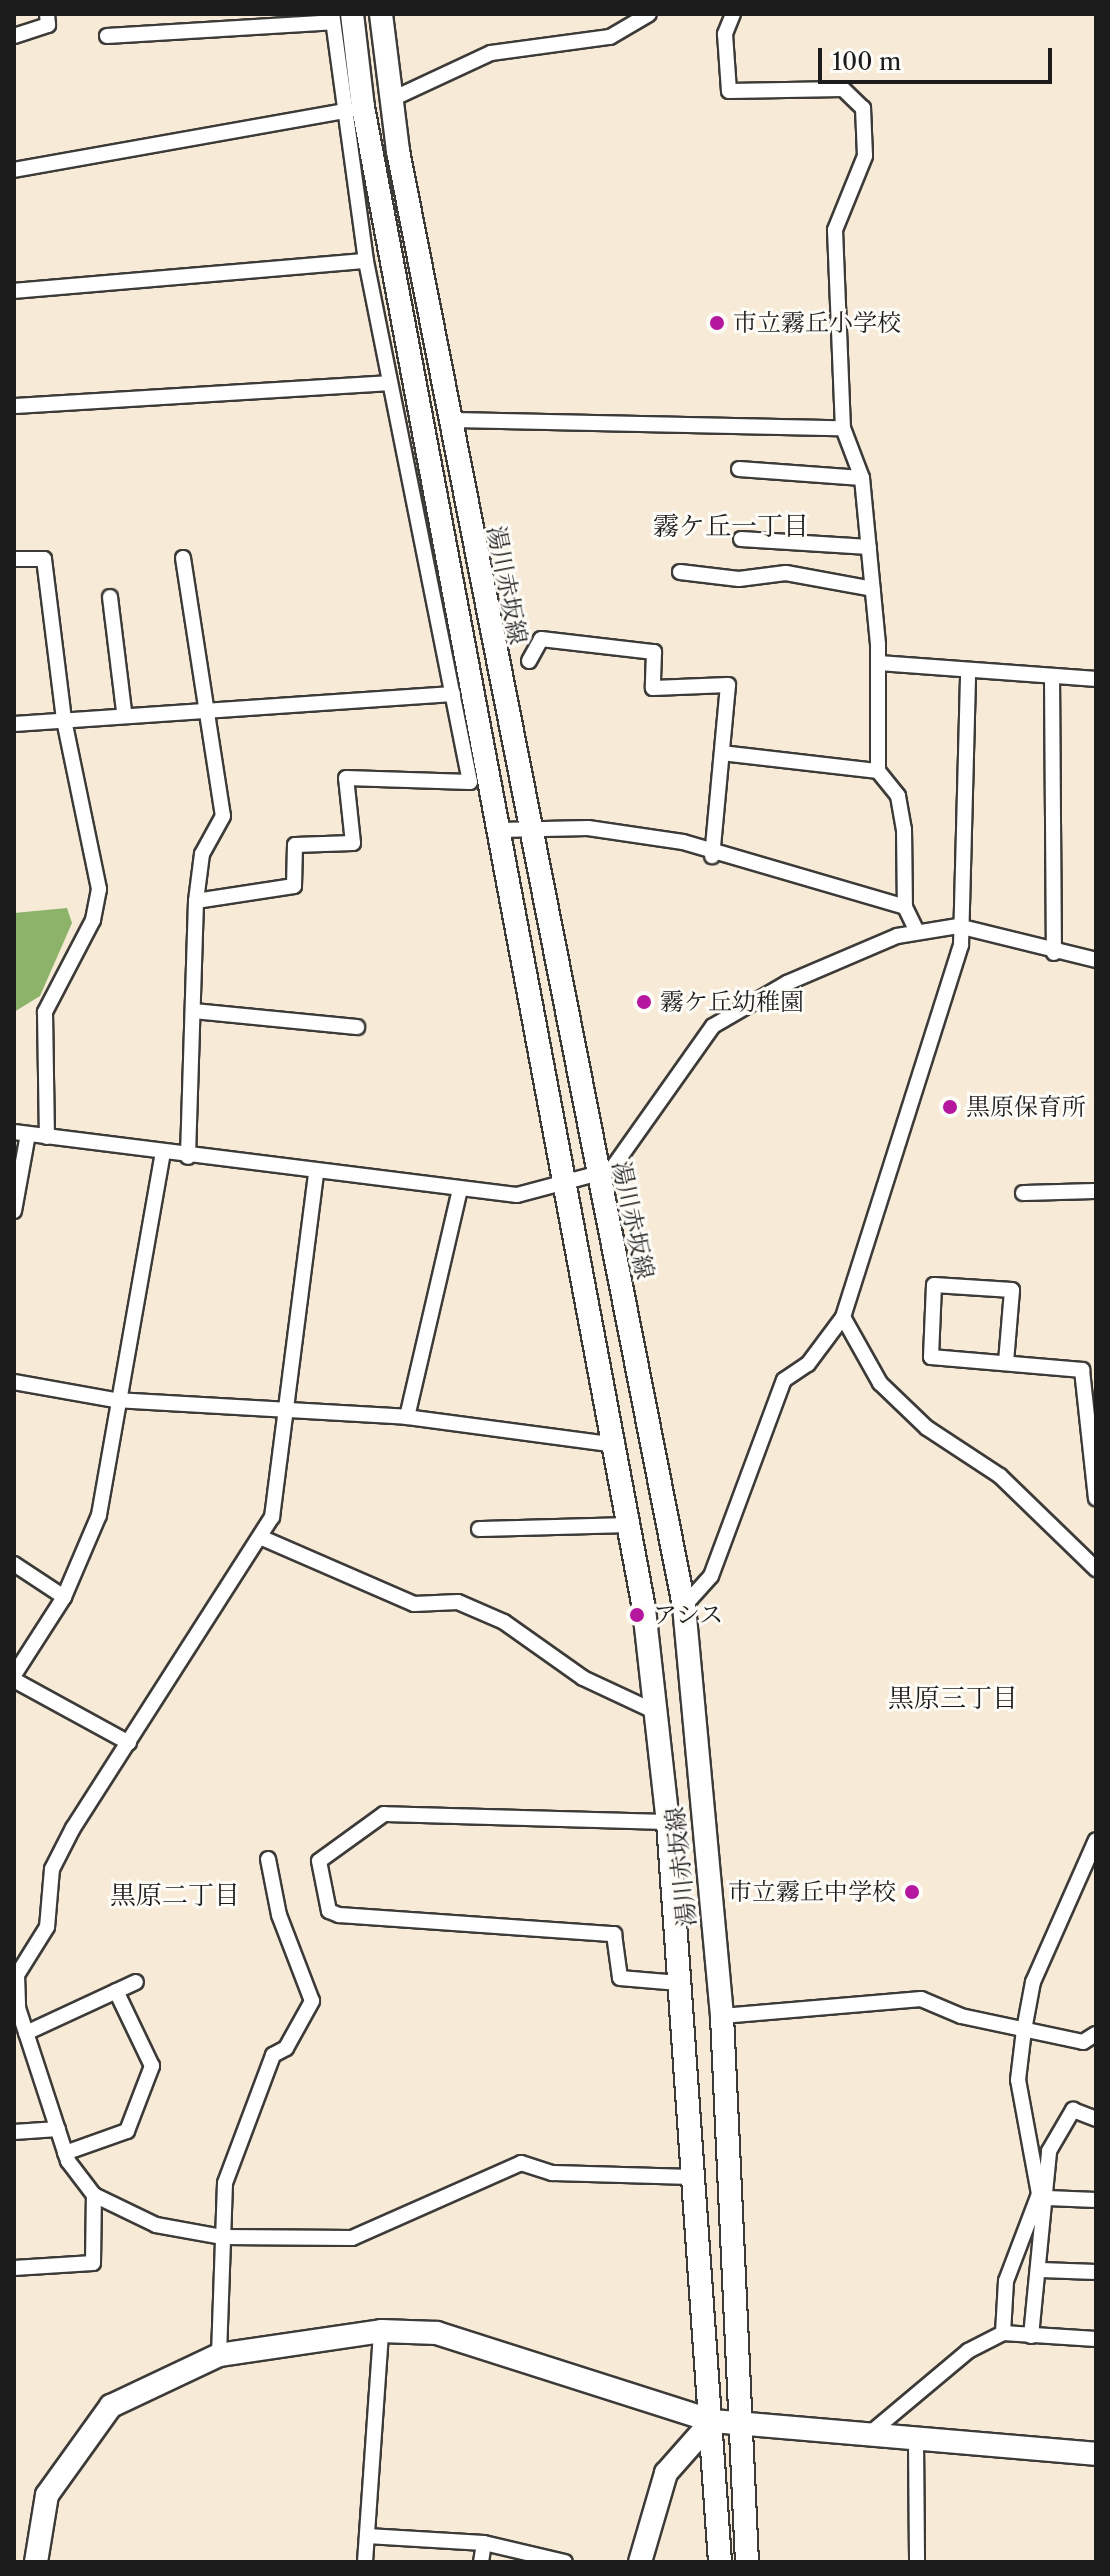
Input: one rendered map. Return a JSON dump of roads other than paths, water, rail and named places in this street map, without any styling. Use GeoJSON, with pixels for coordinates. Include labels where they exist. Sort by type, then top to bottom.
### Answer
{"type":"FeatureCollection","features":[{"type":"Feature","properties":{"kind":"main road","name":"湯川赤坂線"},"geometry":{"type":"LineString","coordinates":[[381,14],[390,100],[450,420],[596,1180],[684,1606],[722,2016],[735,2425],[747,2562]]}},
{"type":"Feature","properties":{"kind":"main road","name":"湯川赤坂線"},"geometry":{"type":"LineString","coordinates":[[339,17],[352,109],[499,830],[632,1525],[658,1713],[668,1822],[720,2562]]}},
{"type":"Feature","properties":{"kind":"main road"},"geometry":{"type":"LineString","coordinates":[[36,2562],[47,2495],[111,2406],[219,2355],[381,2331],[437,2333],[712,2421],[735,2425],[916,2442],[1096,2454]]}},
{"type":"Feature","properties":{"kind":"main road"},"geometry":{"type":"LineString","coordinates":[[640,2562],[666,2473],[712,2421]]}},
{"type":"Feature","properties":{"kind":"street"},"geometry":{"type":"LineString","coordinates":[[14,36],[48,25],[47,14]]}},
{"type":"Feature","properties":{"kind":"street"},"geometry":{"type":"LineString","coordinates":[[390,100],[491,53],[610,37],[649,14]]}},
{"type":"Feature","properties":{"kind":"street"},"geometry":{"type":"LineString","coordinates":[[733,14],[725,34],[729,91],[843,89],[863,108],[865,156],[835,230],[843,428],[862,478],[879,663],[878,771],[900,807],[905,907],[916,930]]}},
{"type":"Feature","properties":{"kind":"street"},"geometry":{"type":"LineString","coordinates":[[107,36],[339,17]]}},
{"type":"Feature","properties":{"kind":"street"},"geometry":{"type":"LineString","coordinates":[[14,170],[352,109],[366,261],[470,782],[346,778],[353,843],[295,845],[294,886],[196,901]]}},
{"type":"Feature","properties":{"kind":"street"},"geometry":{"type":"LineString","coordinates":[[14,291],[366,261]]}},
{"type":"Feature","properties":{"kind":"street"},"geometry":{"type":"LineString","coordinates":[[14,406],[388,383]]}},
{"type":"Feature","properties":{"kind":"street"},"geometry":{"type":"LineString","coordinates":[[450,420],[843,428]]}},
{"type":"Feature","properties":{"kind":"street"},"geometry":{"type":"LineString","coordinates":[[739,469],[862,478]]}},
{"type":"Feature","properties":{"kind":"street"},"geometry":{"type":"LineString","coordinates":[[741,539],[869,547]]}},
{"type":"Feature","properties":{"kind":"street"},"geometry":{"type":"LineString","coordinates":[[183,558],[223,816],[202,854],[196,901],[188,1157]]}},
{"type":"Feature","properties":{"kind":"street"},"geometry":{"type":"LineString","coordinates":[[14,559],[44,559],[64,720],[99,889],[93,920],[45,1012],[47,1137]]}},
{"type":"Feature","properties":{"kind":"street"},"geometry":{"type":"LineString","coordinates":[[680,572],[739,579],[786,573],[873,589]]}},
{"type":"Feature","properties":{"kind":"street"},"geometry":{"type":"LineString","coordinates":[[110,597],[124,711]]}},
{"type":"Feature","properties":{"kind":"street"},"geometry":{"type":"LineString","coordinates":[[529,661],[541,639],[640,650],[654,652],[653,688],[728,685],[712,856]]}},
{"type":"Feature","properties":{"kind":"street"},"geometry":{"type":"LineString","coordinates":[[879,663],[1096,679]]}},
{"type":"Feature","properties":{"kind":"street"},"geometry":{"type":"LineString","coordinates":[[684,1606],[711,1576],[784,1380],[808,1364],[843,1317],[961,945],[958,926],[968,670]]}},
{"type":"Feature","properties":{"kind":"street"},"geometry":{"type":"LineString","coordinates":[[1052,676],[1054,953]]}},
{"type":"Feature","properties":{"kind":"street"},"geometry":{"type":"LineString","coordinates":[[14,724],[124,711],[453,694]]}},
{"type":"Feature","properties":{"kind":"street"},"geometry":{"type":"LineString","coordinates":[[722,753],[878,771]]}},
{"type":"Feature","properties":{"kind":"street"},"geometry":{"type":"LineString","coordinates":[[499,830],[530,828],[651,837],[905,907]]}},
{"type":"Feature","properties":{"kind":"street"},"geometry":{"type":"LineString","coordinates":[[14,1211],[21,1133],[459,1193],[517,1195],[596,1180],[611,1170],[713,1026],[787,983],[916,930],[958,926],[1054,953],[1096,960]]}},
{"type":"Feature","properties":{"kind":"street"},"geometry":{"type":"LineString","coordinates":[[193,1011],[357,1027]]}},
{"type":"Feature","properties":{"kind":"street"},"geometry":{"type":"LineString","coordinates":[[129,1743],[14,1678],[64,1597],[99,1515],[115,1400],[163,1152]]}},
{"type":"Feature","properties":{"kind":"street"},"geometry":{"type":"LineString","coordinates":[[316,1174],[272,1517],[52,1869],[47,1927],[16,1975],[26,2033],[65,2153],[94,2195],[156,2225],[223,2237],[352,2238],[521,2163],[552,2173],[693,2177]]}},
{"type":"Feature","properties":{"kind":"street"},"geometry":{"type":"LineString","coordinates":[[1023,1193],[1096,1191]]}},
{"type":"Feature","properties":{"kind":"street"},"geometry":{"type":"LineString","coordinates":[[407,1417],[459,1193]]}},
{"type":"Feature","properties":{"kind":"street"},"geometry":{"type":"LineString","coordinates":[[1006,1362],[1012,1290],[934,1285],[931,1357],[1082,1370],[1096,1498]]}},
{"type":"Feature","properties":{"kind":"street"},"geometry":{"type":"LineString","coordinates":[[843,1317],[880,1383],[927,1428],[1000,1476],[1096,1569]]}},
{"type":"Feature","properties":{"kind":"street"},"geometry":{"type":"LineString","coordinates":[[14,1382],[115,1400],[407,1417],[617,1445]]}},
{"type":"Feature","properties":{"kind":"street"},"geometry":{"type":"LineString","coordinates":[[479,1529],[632,1525]]}},
{"type":"Feature","properties":{"kind":"street"},"geometry":{"type":"LineString","coordinates":[[260,1537],[414,1604],[458,1602],[504,1622],[595,1685],[658,1713]]}},
{"type":"Feature","properties":{"kind":"street"},"geometry":{"type":"LineString","coordinates":[[14,1564],[64,1597]]}},
{"type":"Feature","properties":{"kind":"street"},"geometry":{"type":"LineString","coordinates":[[668,1822],[384,1814],[319,1861],[329,1911],[339,1915],[614,1934],[620,1978],[679,1983]]}},
{"type":"Feature","properties":{"kind":"street"},"geometry":{"type":"LineString","coordinates":[[1003,2333],[1006,2281],[1039,2194],[1018,2080],[1033,1982],[1096,1840]]}},
{"type":"Feature","properties":{"kind":"street"},"geometry":{"type":"LineString","coordinates":[[219,2355],[225,2183],[273,2055],[286,2048],[312,2001],[279,1915],[268,1859]]}},
{"type":"Feature","properties":{"kind":"street"},"geometry":{"type":"LineString","coordinates":[[26,2033],[136,1982]]}},
{"type":"Feature","properties":{"kind":"street"},"geometry":{"type":"LineString","coordinates":[[65,2153],[127,2131],[152,2066],[116,1991]]}},
{"type":"Feature","properties":{"kind":"street"},"geometry":{"type":"LineString","coordinates":[[722,2016],[921,1999],[1024,2030],[1083,2042],[1096,2034]]}},
{"type":"Feature","properties":{"kind":"street"},"geometry":{"type":"LineString","coordinates":[[1031,2336],[1041,2270],[1049,2151],[1073,2110],[1096,2119]]}},
{"type":"Feature","properties":{"kind":"street"},"geometry":{"type":"LineString","coordinates":[[14,2132],[58,2129]]}},
{"type":"Feature","properties":{"kind":"street"},"geometry":{"type":"LineString","coordinates":[[14,2268],[93,2263],[94,2195]]}},
{"type":"Feature","properties":{"kind":"street"},"geometry":{"type":"LineString","coordinates":[[1047,2198],[1096,2200]]}},
{"type":"Feature","properties":{"kind":"street"},"geometry":{"type":"LineString","coordinates":[[1041,2270],[1096,2272]]}},
{"type":"Feature","properties":{"kind":"street"},"geometry":{"type":"LineString","coordinates":[[365,2562],[381,2331]]}},
{"type":"Feature","properties":{"kind":"street"},"geometry":{"type":"LineString","coordinates":[[866,2436],[968,2351],[1003,2333],[1096,2339]]}},
{"type":"Feature","properties":{"kind":"street"},"geometry":{"type":"LineString","coordinates":[[916,2442],[917,2562]]}},
{"type":"Feature","properties":{"kind":"street"},"geometry":{"type":"LineString","coordinates":[[367,2536],[484,2543],[565,2562]]}},
{"type":"Feature","properties":{"kind":"street"},"geometry":{"type":"LineString","coordinates":[[481,2562],[484,2543]]}},
{"type":"Feature","properties":{"kind":"place","name":"市立霧丘小学校"},"geometry":{"type":"Point","coordinates":[717,323]}},
{"type":"Feature","properties":{"kind":"place","name":"霧ケ丘幼稚園"},"geometry":{"type":"Point","coordinates":[644,1002]}},
{"type":"Feature","properties":{"kind":"place","name":"黒原保育所"},"geometry":{"type":"Point","coordinates":[950,1107]}},
{"type":"Feature","properties":{"kind":"place","name":"アシス"},"geometry":{"type":"Point","coordinates":[637,1615]}},
{"type":"Feature","properties":{"kind":"place","name":"市立霧丘中学校"},"geometry":{"type":"Point","coordinates":[912,1892]}},
{"type":"Feature","properties":{"kind":"district","name":"霧ケ丘一丁目"},"geometry":{"type":"Point","coordinates":[731,527]}},
{"type":"Feature","properties":{"kind":"district","name":"黒原三丁目"},"geometry":{"type":"Point","coordinates":[953,1699]}},
{"type":"Feature","properties":{"kind":"district","name":"黒原二丁目"},"geometry":{"type":"Point","coordinates":[175,1896]}}]}
